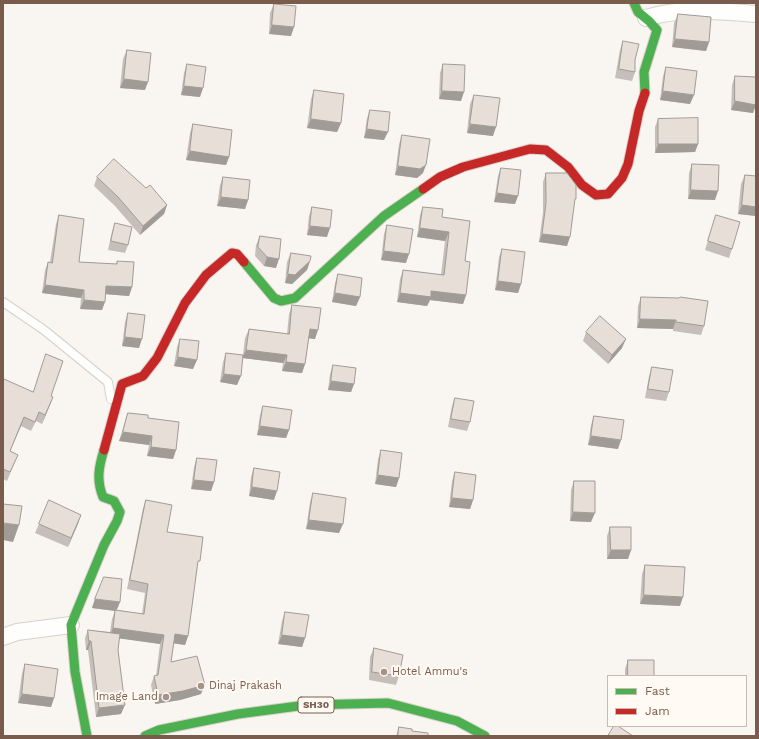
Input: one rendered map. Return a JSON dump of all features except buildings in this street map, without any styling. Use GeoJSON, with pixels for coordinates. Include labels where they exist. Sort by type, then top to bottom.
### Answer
{"type":"FeatureCollection","features":[{"type":"Feature","properties":{"kind":"street"},"geometry":{"type":"LineString","coordinates":[[87,736],[75,672],[70,625],[104,545],[118,521],[120,512],[114,501],[103,497],[99,488],[99,468],[122,384],[143,376],[157,358],[185,303],[206,275],[232,253],[237,254],[274,298],[281,301],[295,298],[384,216],[440,176],[464,167],[530,149],[546,150],[568,167],[582,185],[596,195],[608,194],[622,178],[628,164],[639,111],[645,92],[644,72],[656,34],[656,30],[646,18],[638,12],[634,3]]}},
{"type":"Feature","properties":{"kind":"street"},"geometry":{"type":"LineString","coordinates":[[646,18],[658,14],[702,10],[756,14]]}},
{"type":"Feature","properties":{"kind":"street"},"geometry":{"type":"LineString","coordinates":[[3,637],[17,632],[70,625]]}},
{"type":"Feature","properties":{"kind":"street","name":"SH30"},"geometry":{"type":"LineString","coordinates":[[145,736],[159,730],[238,714],[306,705],[388,703],[457,721],[485,736]]}},
{"type":"Feature","properties":{"kind":"lane"},"geometry":{"type":"LineString","coordinates":[[3,302],[44,330],[108,382],[114,411]]}},
{"type":"Feature","properties":{"kind":"traffic: fast"},"geometry":{"type":"LineString","coordinates":[[634,3],[638,12],[657,30],[644,72],[645,93]]}},
{"type":"Feature","properties":{"kind":"traffic: fast"},"geometry":{"type":"LineString","coordinates":[[244,262],[274,298],[281,301],[295,298],[384,216],[423,189]]}},
{"type":"Feature","properties":{"kind":"traffic: fast"},"geometry":{"type":"LineString","coordinates":[[87,736],[75,672],[71,625],[104,545],[117,521],[120,512],[114,501],[103,497],[101,491],[99,473],[104,450]]}},
{"type":"Feature","properties":{"kind":"traffic: fast"},"geometry":{"type":"LineString","coordinates":[[145,736],[159,730],[238,714],[306,705],[388,703],[457,721],[485,736]]}},
{"type":"Feature","properties":{"kind":"traffic: jam"},"geometry":{"type":"LineString","coordinates":[[423,189],[440,177],[463,167],[530,149],[546,150],[568,167],[582,185],[596,195],[608,194],[622,178],[628,164],[639,111],[645,93]]}},
{"type":"Feature","properties":{"kind":"traffic: jam"},"geometry":{"type":"LineString","coordinates":[[104,450],[122,384],[143,376],[157,358],[185,303],[206,275],[232,253],[237,254],[244,262]]}},
{"type":"Feature","properties":{"kind":"place","name":"Hotel Ammu's"},"geometry":{"type":"Point","coordinates":[384,672]}},
{"type":"Feature","properties":{"kind":"place","name":"Dinaj Prakash"},"geometry":{"type":"Point","coordinates":[201,686]}},
{"type":"Feature","properties":{"kind":"place","name":"Image Land"},"geometry":{"type":"Point","coordinates":[166,697]}}]}
